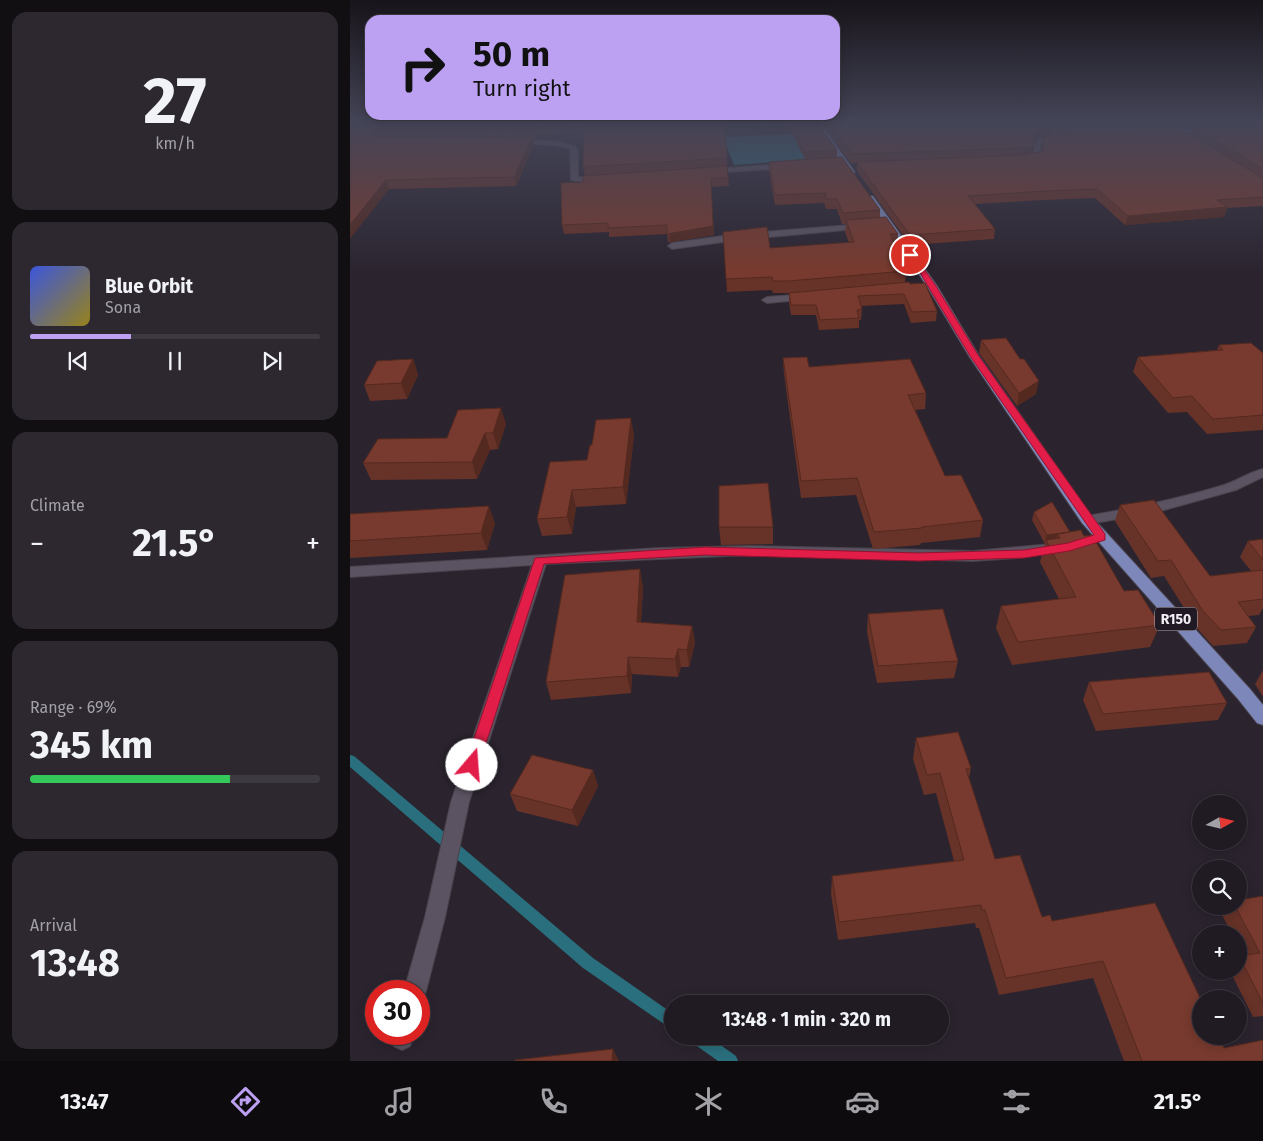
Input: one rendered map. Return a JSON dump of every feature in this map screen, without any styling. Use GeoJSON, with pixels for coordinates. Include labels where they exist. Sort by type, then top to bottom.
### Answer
{"type":"FeatureCollection","features":[{"type":"Feature","properties":{"kind":"main road","name":"R150"},"geometry":{"type":"LineString","coordinates":[[852,174],[883,224],[1087,520],[1244,694],[1263,718]]}},
{"type":"Feature","properties":{"kind":"street"},"geometry":{"type":"LineString","coordinates":[[574,174],[574,178],[581,180],[608,180]]}},
{"type":"Feature","properties":{"kind":"street"},"geometry":{"type":"LineString","coordinates":[[672,246],[737,237],[869,225]]}},
{"type":"Feature","properties":{"kind":"street"},"geometry":{"type":"LineString","coordinates":[[767,300],[816,296]]}},
{"type":"Feature","properties":{"kind":"street"},"geometry":{"type":"LineString","coordinates":[[1087,520],[1145,512],[1231,487],[1254,475],[1263,473]]}},
{"type":"Feature","properties":{"kind":"street"},"geometry":{"type":"LineString","coordinates":[[350,572],[705,551],[918,557],[1024,554],[1081,543],[1101,537]]}},
{"type":"Feature","properties":{"kind":"street"},"geometry":{"type":"LineString","coordinates":[[418,980],[435,916],[460,802],[540,561]]}},
{"type":"Feature","properties":{"kind":"building"},"geometry":{"type":"Polygon","coordinates":[[[350,174],[516,174],[514,177],[386,180],[350,225],[350,174]]]}},
{"type":"Feature","properties":{"kind":"building"},"geometry":{"type":"Polygon","coordinates":[[[619,174],[728,174],[728,178],[711,178],[713,226],[667,234],[667,225],[608,228],[608,223],[562,225],[561,183],[583,182],[583,176],[619,174]]]}},
{"type":"Feature","properties":{"kind":"building"},"geometry":{"type":"Polygon","coordinates":[[[771,174],[854,174],[880,210],[843,213],[837,199],[826,199],[825,193],[775,195],[771,174]]]}},
{"type":"Feature","properties":{"kind":"building"},"geometry":{"type":"Polygon","coordinates":[[[865,174],[1255,174],[1263,178],[1263,197],[1217,200],[1227,207],[1128,216],[1097,189],[968,196],[995,229],[910,235],[865,174]]]}},
{"type":"Feature","properties":{"kind":"building"},"geometry":{"type":"Polygon","coordinates":[[[886,217],[898,234],[890,234],[906,271],[788,281],[773,281],[772,277],[726,279],[723,232],[767,227],[770,248],[854,242],[846,220],[886,217]]]}},
{"type":"Feature","properties":{"kind":"building"},"geometry":{"type":"Polygon","coordinates":[[[909,282],[910,284],[925,283],[937,311],[912,312],[904,294],[858,296],[862,309],[857,310],[859,318],[820,320],[816,305],[791,305],[789,293],[909,282]]]}},
{"type":"Feature","properties":{"kind":"building"},"geometry":{"type":"Polygon","coordinates":[[[1006,338],[1020,359],[1024,359],[1039,381],[1019,393],[981,340],[1006,338]]]}},
{"type":"Feature","properties":{"kind":"building"},"geometry":{"type":"Polygon","coordinates":[[[1251,343],[1263,353],[1263,415],[1213,419],[1192,396],[1173,398],[1138,357],[1223,350],[1219,345],[1251,343]]]}},
{"type":"Feature","properties":{"kind":"building"},"geometry":{"type":"Polygon","coordinates":[[[807,357],[809,367],[910,359],[926,393],[908,395],[945,476],[961,475],[983,520],[874,532],[857,478],[801,481],[783,358],[807,357]]]}},
{"type":"Feature","properties":{"kind":"building"},"geometry":{"type":"Polygon","coordinates":[[[413,359],[401,383],[364,385],[377,361],[413,359]]]}},
{"type":"Feature","properties":{"kind":"building"},"geometry":{"type":"Polygon","coordinates":[[[501,408],[493,433],[485,433],[472,462],[363,463],[378,439],[447,438],[458,410],[501,408]]]}},
{"type":"Feature","properties":{"kind":"building"},"geometry":{"type":"Polygon","coordinates":[[[631,418],[623,487],[572,490],[567,517],[537,519],[550,462],[587,460],[590,445],[592,445],[596,420],[631,418]]]}},
{"type":"Feature","properties":{"kind":"building"},"geometry":{"type":"Polygon","coordinates":[[[768,483],[773,527],[719,527],[719,486],[768,483]]]}},
{"type":"Feature","properties":{"kind":"building"},"geometry":{"type":"Polygon","coordinates":[[[1154,500],[1210,576],[1263,570],[1263,599],[1238,602],[1256,627],[1221,630],[1203,611],[1171,560],[1158,561],[1120,505],[1154,500]]]}},
{"type":"Feature","properties":{"kind":"building"},"geometry":{"type":"Polygon","coordinates":[[[1052,502],[1070,532],[1047,535],[1034,512],[1052,502]]]}},
{"type":"Feature","properties":{"kind":"building"},"geometry":{"type":"Polygon","coordinates":[[[489,506],[481,533],[350,541],[350,514],[489,506]]]}},
{"type":"Feature","properties":{"kind":"building"},"geometry":{"type":"Polygon","coordinates":[[[1081,530],[1084,536],[1092,535],[1124,591],[1138,590],[1160,625],[1018,642],[1001,606],[1076,597],[1046,540],[1060,538],[1058,534],[1081,530]]]}},
{"type":"Feature","properties":{"kind":"building"},"geometry":{"type":"Polygon","coordinates":[[[1263,539],[1263,560],[1248,541],[1263,539]]]}},
{"type":"Feature","properties":{"kind":"building"},"geometry":{"type":"Polygon","coordinates":[[[640,569],[637,622],[692,626],[687,650],[678,649],[675,659],[628,657],[627,676],[546,682],[565,575],[640,569]]]}},
{"type":"Feature","properties":{"kind":"building"},"geometry":{"type":"Polygon","coordinates":[[[943,609],[958,661],[878,666],[868,614],[943,609]]]}},
{"type":"Feature","properties":{"kind":"building"},"geometry":{"type":"Polygon","coordinates":[[[1209,672],[1227,703],[1103,714],[1089,682],[1209,672]]]}},
{"type":"Feature","properties":{"kind":"building"},"geometry":{"type":"Polygon","coordinates":[[[958,732],[971,768],[966,769],[995,859],[1020,855],[1042,917],[1050,915],[1052,921],[1155,903],[1196,990],[1192,990],[1192,1045],[1222,1045],[1224,1048],[1247,1045],[1247,1043],[1263,1040],[1263,1061],[1142,1061],[1103,961],[1006,978],[985,910],[982,910],[981,905],[839,922],[832,876],[964,860],[940,773],[927,775],[916,738],[958,732]]]}},
{"type":"Feature","properties":{"kind":"building"},"geometry":{"type":"Polygon","coordinates":[[[532,755],[593,770],[572,810],[510,794],[532,755]]]}},
{"type":"Feature","properties":{"kind":"building"},"geometry":{"type":"Polygon","coordinates":[[[1263,896],[1263,1003],[1247,972],[1247,955],[1260,953],[1247,925],[1245,925],[1240,915],[1247,915],[1247,899],[1263,896]]]}},
{"type":"Feature","properties":{"kind":"building"},"geometry":{"type":"Polygon","coordinates":[[[613,1049],[612,1061],[515,1061],[515,1060],[613,1049]]]}},
{"type":"Feature","properties":{"kind":"waterway"},"geometry":{"type":"LineString","coordinates":[[350,760],[588,963],[664,1015]]}},
{"type":"Feature","properties":{"kind":"waterway"},"geometry":{"type":"LineString","coordinates":[[708,1045],[731,1061]]}},
{"type":"Feature","properties":{"kind":"route"},"geometry":{"type":"LineString","coordinates":[[472,765],[540,561],[705,551],[918,557],[1024,554],[1069,547],[1101,537],[1087,520],[974,356],[932,286],[910,255]]}}]}
